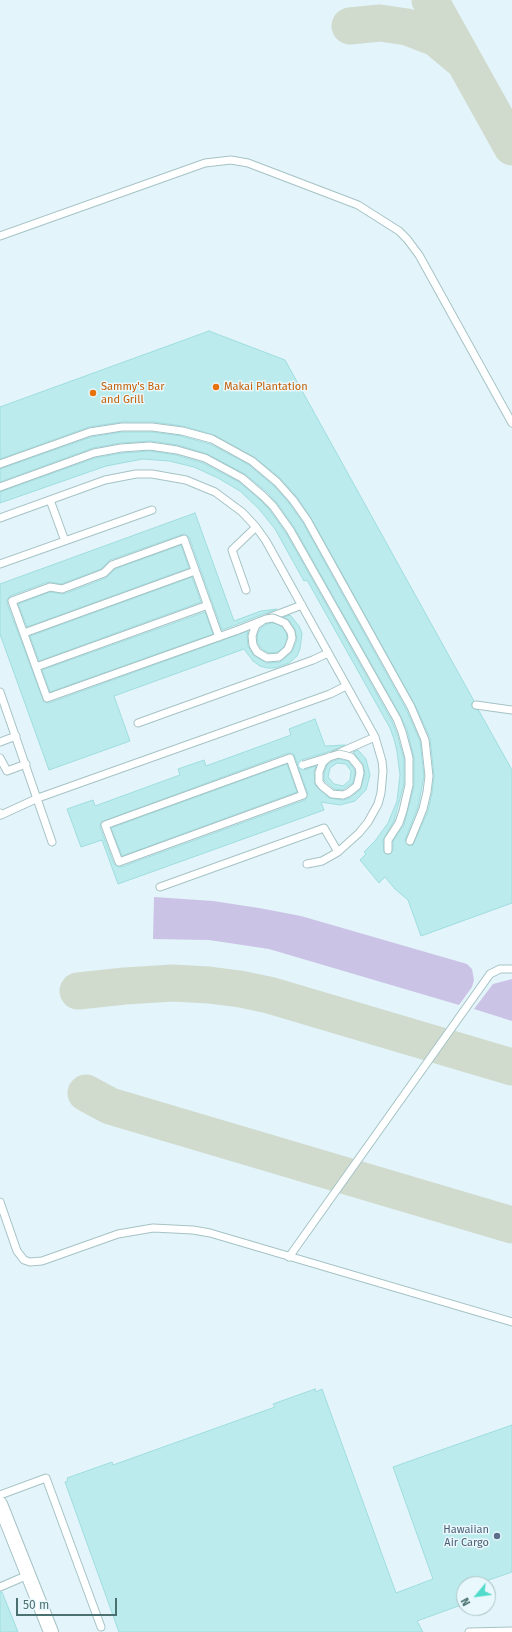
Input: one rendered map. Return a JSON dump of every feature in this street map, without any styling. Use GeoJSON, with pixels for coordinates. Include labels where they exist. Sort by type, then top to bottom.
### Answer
{"type":"FeatureCollection","features":[{"type":"Feature","properties":{"kind":"street"},"geometry":{"type":"LineString","coordinates":[[0,1504],[51,1632]]}},
{"type":"Feature","properties":{"kind":"lane"},"geometry":{"type":"LineString","coordinates":[[0,236],[205,163],[231,160],[248,163],[358,206],[399,231],[419,255],[512,423]]}},
{"type":"Feature","properties":{"kind":"lane"},"geometry":{"type":"LineString","coordinates":[[0,464],[90,432],[122,427],[152,427],[182,431],[212,439],[252,461],[277,482],[293,500],[307,520],[411,707],[425,740],[429,776],[427,792],[423,809],[410,841]]}},
{"type":"Feature","properties":{"kind":"lane"},"geometry":{"type":"LineString","coordinates":[[0,487],[100,451],[150,446],[191,453],[205,458],[230,470],[263,496],[273,506],[290,530],[402,732],[409,758],[409,786],[403,811],[388,840],[388,850]]}},
{"type":"Feature","properties":{"kind":"lane"},"geometry":{"type":"LineString","coordinates":[[0,518],[105,480],[120,476],[152,474],[186,480],[215,492],[242,512],[256,527],[266,541],[374,737],[380,752],[383,770],[381,793],[378,804],[368,822],[359,833],[338,852],[322,861],[307,864]]}},
{"type":"Feature","properties":{"kind":"lane"},"geometry":{"type":"LineString","coordinates":[[50,500],[65,541]]}},
{"type":"Feature","properties":{"kind":"lane"},"geometry":{"type":"LineString","coordinates":[[0,564],[152,510]]}},
{"type":"Feature","properties":{"kind":"lane"},"geometry":{"type":"LineString","coordinates":[[246,590],[232,550],[256,527]]}},
{"type":"Feature","properties":{"kind":"lane"},"geometry":{"type":"LineString","coordinates":[[219,637],[184,539],[112,564],[104,573],[62,589],[50,587],[12,601],[48,698],[219,637],[238,630],[266,620],[273,618],[284,623],[291,632],[292,638],[288,649],[279,657],[267,658],[255,648],[252,641],[256,625],[262,621],[302,606]]}},
{"type":"Feature","properties":{"kind":"lane"},"geometry":{"type":"LineString","coordinates":[[24,633],[195,571]]}},
{"type":"Feature","properties":{"kind":"lane"},"geometry":{"type":"LineString","coordinates":[[36,667],[208,605]]}},
{"type":"Feature","properties":{"kind":"lane"},"geometry":{"type":"LineString","coordinates":[[138,723],[306,663],[328,653]]}},
{"type":"Feature","properties":{"kind":"lane"},"geometry":{"type":"LineString","coordinates":[[0,813],[1,816],[38,798],[330,694],[346,686]]}},
{"type":"Feature","properties":{"kind":"lane"},"geometry":{"type":"LineString","coordinates":[[0,692],[52,842]]}},
{"type":"Feature","properties":{"kind":"lane"},"geometry":{"type":"LineString","coordinates":[[476,705],[512,710]]}},
{"type":"Feature","properties":{"kind":"lane"},"geometry":{"type":"LineString","coordinates":[[0,742],[16,736]]}},
{"type":"Feature","properties":{"kind":"lane"},"geometry":{"type":"LineString","coordinates":[[293,769],[303,765],[339,754],[351,757],[359,766],[360,773],[357,786],[343,795],[332,794],[322,786],[319,772],[323,762],[329,757],[374,737]]}},
{"type":"Feature","properties":{"kind":"lane"},"geometry":{"type":"LineString","coordinates":[[0,758],[7,771],[26,764]]}},
{"type":"Feature","properties":{"kind":"lane"},"geometry":{"type":"LineString","coordinates":[[290,758],[293,769],[303,796],[119,862],[105,825],[290,758]]}},
{"type":"Feature","properties":{"kind":"lane"},"geometry":{"type":"LineString","coordinates":[[160,887],[324,828],[338,852]]}},
{"type":"Feature","properties":{"kind":"lane"},"geometry":{"type":"LineString","coordinates":[[289,1257],[490,974],[500,969],[512,969]]}},
{"type":"Feature","properties":{"kind":"lane"},"geometry":{"type":"LineString","coordinates":[[0,1202],[17,1251],[24,1260],[30,1262],[42,1261],[118,1234],[153,1228],[177,1228],[210,1233],[512,1322]]}},
{"type":"Feature","properties":{"kind":"lane"},"geometry":{"type":"LineString","coordinates":[[0,1495],[46,1478],[101,1627]]}},
{"type":"Feature","properties":{"kind":"lane"},"geometry":{"type":"LineString","coordinates":[[0,1586],[28,1575]]}},
{"type":"Feature","properties":{"kind":"lane"},"geometry":{"type":"LineString","coordinates":[[469,1632],[512,1631]]}},
{"type":"Feature","properties":{"kind":"shaded area"},"geometry":{"type":"Polygon","coordinates":[[[154,897],[213,901],[301,916],[467,964],[472,969],[474,980],[472,987],[459,1005],[269,949],[209,940],[153,939],[154,897]]]}},
{"type":"Feature","properties":{"kind":"shaded area"},"geometry":{"type":"Polygon","coordinates":[[[512,979],[512,1021],[474,1009],[493,984],[512,979]]]}},
{"type":"Feature","properties":{"kind":"building"},"geometry":{"type":"Polygon","coordinates":[[[209,331],[285,360],[474,701],[471,704],[472,707],[479,711],[512,770],[512,903],[421,936],[408,900],[395,889],[385,877],[379,883],[360,860],[366,854],[364,852],[375,841],[388,823],[397,801],[400,775],[394,739],[390,728],[307,580],[304,581],[275,529],[259,509],[240,491],[218,478],[194,467],[169,461],[143,459],[106,466],[0,503],[0,492],[95,458],[122,453],[150,451],[176,455],[203,463],[239,482],[260,500],[269,509],[286,533],[392,721],[397,734],[404,759],[404,784],[394,821],[383,840],[384,852],[386,854],[390,854],[393,850],[393,841],[404,825],[414,786],[414,758],[407,730],[294,527],[267,492],[245,474],[207,454],[178,445],[151,441],[121,443],[93,448],[0,482],[0,469],[91,437],[122,432],[152,432],[181,436],[210,444],[249,465],[274,486],[289,503],[303,523],[406,709],[420,741],[424,776],[418,807],[405,840],[408,845],[413,845],[428,811],[432,793],[434,776],[430,738],[415,705],[311,518],[297,497],[280,478],[254,457],[214,435],[183,426],[153,422],[122,422],[89,427],[0,459],[0,407],[209,331]]]}},
{"type":"Feature","properties":{"kind":"building"},"geometry":{"type":"Polygon","coordinates":[[[195,513],[234,621],[261,611],[277,609],[222,630],[189,537],[184,534],[110,560],[101,569],[61,584],[48,582],[10,596],[7,603],[44,702],[49,703],[248,631],[248,646],[254,656],[267,663],[280,662],[292,652],[297,640],[295,629],[289,620],[284,617],[290,615],[299,626],[302,633],[300,649],[297,656],[289,663],[275,668],[267,668],[260,666],[253,661],[244,649],[114,696],[130,741],[49,770],[0,634],[0,584],[195,513]]]}},
{"type":"Feature","properties":{"kind":"building"},"geometry":{"type":"Polygon","coordinates":[[[181,545],[189,568],[27,627],[18,604],[50,592],[64,594],[106,578],[115,569],[181,545]]]}},
{"type":"Feature","properties":{"kind":"building"},"geometry":{"type":"Polygon","coordinates":[[[192,577],[201,602],[39,661],[30,636],[192,577]]]}},
{"type":"Feature","properties":{"kind":"building"},"geometry":{"type":"Polygon","coordinates":[[[205,612],[213,634],[50,692],[42,670],[205,612]]]}},
{"type":"Feature","properties":{"kind":"building"},"geometry":{"type":"Polygon","coordinates":[[[272,623],[282,628],[287,638],[282,648],[272,653],[262,648],[257,638],[262,628],[272,623]]]}},
{"type":"Feature","properties":{"kind":"building"},"geometry":{"type":"Polygon","coordinates":[[[315,719],[325,746],[345,745],[301,760],[298,766],[294,754],[288,753],[101,822],[100,827],[114,864],[121,867],[305,800],[308,794],[298,767],[304,770],[316,766],[314,772],[315,785],[329,798],[343,800],[350,798],[360,790],[365,774],[363,764],[353,752],[358,750],[366,759],[370,775],[366,790],[355,801],[340,805],[321,802],[324,810],[118,884],[102,840],[81,847],[67,809],[93,800],[95,806],[180,775],[178,769],[204,760],[206,766],[291,735],[289,729],[315,719]]]}},
{"type":"Feature","properties":{"kind":"building"},"geometry":{"type":"Polygon","coordinates":[[[339,759],[348,761],[355,773],[353,783],[342,790],[334,789],[324,780],[324,773],[327,765],[339,759]],[[337,763],[330,768],[328,777],[334,784],[343,786],[350,780],[351,771],[346,764],[337,763]]]}},
{"type":"Feature","properties":{"kind":"building"},"geometry":{"type":"Polygon","coordinates":[[[287,764],[297,792],[122,856],[111,828],[287,764]]]}},
{"type":"Feature","properties":{"kind":"building"},"geometry":{"type":"Polygon","coordinates":[[[315,1389],[316,1392],[322,1389],[396,1593],[433,1579],[393,1467],[512,1425],[512,1572],[496,1578],[496,1576],[456,1576],[456,1607],[417,1621],[423,1632],[119,1632],[65,1482],[68,1481],[67,1478],[112,1462],[113,1465],[275,1407],[273,1404],[315,1389]]]}},
{"type":"Feature","properties":{"kind":"building"},"geometry":{"type":"Polygon","coordinates":[[[0,1592],[2,1592],[18,1632],[0,1632],[0,1592]]]}},
{"type":"Feature","properties":{"kind":"taxiway"},"geometry":{"type":"LineString","coordinates":[[430,0],[512,147]]}},
{"type":"Feature","properties":{"kind":"taxiway"},"geometry":{"type":"LineString","coordinates":[[350,26],[380,23],[407,27],[436,38],[460,58]]}},
{"type":"Feature","properties":{"kind":"taxiway"},"geometry":{"type":"LineString","coordinates":[[78,991],[173,983],[209,985],[240,989],[269,995],[512,1067]]}},
{"type":"Feature","properties":{"kind":"taxiway"},"geometry":{"type":"LineString","coordinates":[[86,1093],[110,1106],[512,1225]]}},
{"type":"Feature","properties":{"kind":"place","name":"Makai Plantation"},"geometry":{"type":"Point","coordinates":[216,387]}},
{"type":"Feature","properties":{"kind":"place","name":"Sammy's Bar and Grill"},"geometry":{"type":"Point","coordinates":[93,393]}},
{"type":"Feature","properties":{"kind":"place","name":"Hawaiian Air Cargo"},"geometry":{"type":"Point","coordinates":[497,1536]}}]}
